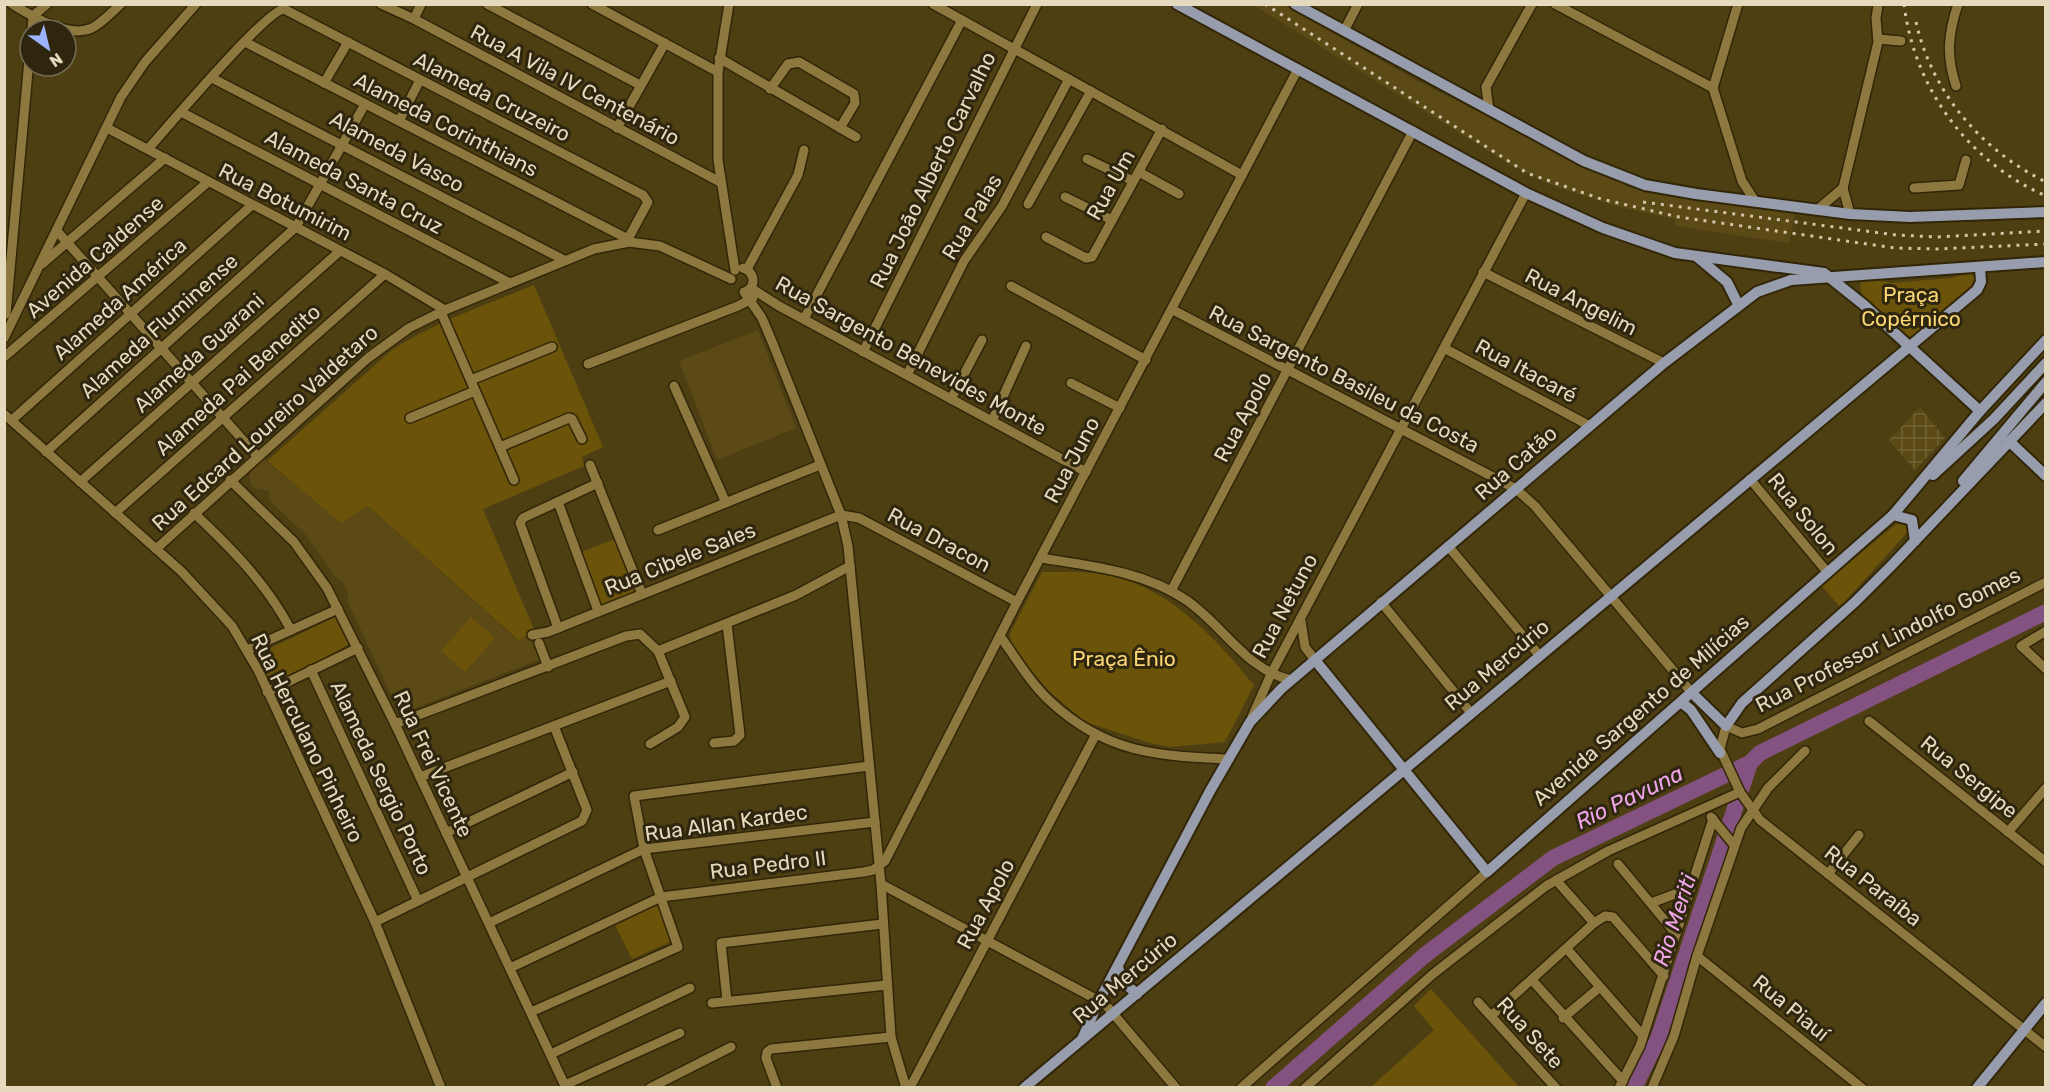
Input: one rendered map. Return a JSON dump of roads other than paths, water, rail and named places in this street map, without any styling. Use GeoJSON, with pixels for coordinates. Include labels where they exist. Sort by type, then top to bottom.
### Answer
{"type":"FeatureCollection","features":[{"type":"Feature","properties":{"kind":"main road"},"geometry":{"type":"LineString","coordinates":[[1177,4],[1526,193],[1636,241],[1696,256],[1813,269],[1831,278],[1980,411]]}},
{"type":"Feature","properties":{"kind":"main road"},"geometry":{"type":"LineString","coordinates":[[1296,4],[1584,161],[1630,180],[1666,190],[1850,214],[1933,217],[2046,212]]}},
{"type":"Feature","properties":{"kind":"main road"},"geometry":{"type":"LineString","coordinates":[[1696,256],[1727,282],[1738,304]]}},
{"type":"Feature","properties":{"kind":"main road","name":"Rua Catão"},"geometry":{"type":"LineString","coordinates":[[1250,722],[1291,680],[1381,602],[1664,363],[1738,304],[1780,282],[2046,262]]}},
{"type":"Feature","properties":{"kind":"main road","name":"Rua Mercúrio"},"geometry":{"type":"LineString","coordinates":[[1024,1088],[1977,290],[1981,282],[1980,267]]}},
{"type":"Feature","properties":{"kind":"main road","name":"Avenida Sargento de Milícias"},"geometry":{"type":"LineString","coordinates":[[1487,872],[1545,818],[1692,693],[1893,515],[1980,411],[2046,340]]}},
{"type":"Feature","properties":{"kind":"main road"},"geometry":{"type":"LineString","coordinates":[[1910,494],[1994,418],[2046,363]]}},
{"type":"Feature","properties":{"kind":"main road"},"geometry":{"type":"LineString","coordinates":[[1938,515],[2004,430],[2046,382]]}},
{"type":"Feature","properties":{"kind":"main road"},"geometry":{"type":"LineString","coordinates":[[1692,693],[1726,726],[1742,703],[1855,602],[2046,403]]}},
{"type":"Feature","properties":{"kind":"main road"},"geometry":{"type":"LineString","coordinates":[[2009,441],[2046,476]]}},
{"type":"Feature","properties":{"kind":"main road"},"geometry":{"type":"LineString","coordinates":[[1893,515],[1912,520],[1915,541]]}},
{"type":"Feature","properties":{"kind":"main road"},"geometry":{"type":"LineString","coordinates":[[1314,660],[1487,872]]}},
{"type":"Feature","properties":{"kind":"main road"},"geometry":{"type":"LineString","coordinates":[[1681,702],[1691,710],[1720,753]]}},
{"type":"Feature","properties":{"kind":"main road","name":"Rua Netuno"},"geometry":{"type":"LineString","coordinates":[[1082,1039],[1099,1001],[1250,722]]}},
{"type":"Feature","properties":{"kind":"main road"},"geometry":{"type":"LineString","coordinates":[[1118,967],[1123,982],[1137,994]]}},
{"type":"Feature","properties":{"kind":"main road"},"geometry":{"type":"LineString","coordinates":[[1977,1088],[2046,1003]]}},
{"type":"Feature","properties":{"kind":"street"},"geometry":{"type":"LineString","coordinates":[[12,4],[33,16],[68,29],[86,30],[97,25],[121,4]]}},
{"type":"Feature","properties":{"kind":"street"},"geometry":{"type":"LineString","coordinates":[[33,16],[47,4]]}},
{"type":"Feature","properties":{"kind":"street"},"geometry":{"type":"LineString","coordinates":[[8,314],[38,268],[121,97],[140,69],[196,4]]}},
{"type":"Feature","properties":{"kind":"street","name":"Rua A Vila IV Centenário"},"geometry":{"type":"LineString","coordinates":[[381,4],[414,19],[720,182]]}},
{"type":"Feature","properties":{"kind":"street"},"geometry":{"type":"LineString","coordinates":[[414,19],[422,4]]}},
{"type":"Feature","properties":{"kind":"street"},"geometry":{"type":"LineString","coordinates":[[487,4],[640,85]]}},
{"type":"Feature","properties":{"kind":"street"},"geometry":{"type":"LineString","coordinates":[[592,4],[718,72]]}},
{"type":"Feature","properties":{"kind":"street"},"geometry":{"type":"LineString","coordinates":[[729,4],[718,72],[720,182],[734,287],[748,293]]}},
{"type":"Feature","properties":{"kind":"street"},"geometry":{"type":"LineString","coordinates":[[933,4],[1242,175]]}},
{"type":"Feature","properties":{"kind":"street","name":"Rua João Alberto Carvalho"},"geometry":{"type":"LineString","coordinates":[[863,352],[1037,4]]}},
{"type":"Feature","properties":{"kind":"street"},"geometry":{"type":"LineString","coordinates":[[1344,31],[1358,4]]}},
{"type":"Feature","properties":{"kind":"street"},"geometry":{"type":"LineString","coordinates":[[1472,101],[1486,87],[1532,4]]}},
{"type":"Feature","properties":{"kind":"street"},"geometry":{"type":"LineString","coordinates":[[1555,4],[1713,88]]}},
{"type":"Feature","properties":{"kind":"street"},"geometry":{"type":"LineString","coordinates":[[1738,4],[1713,88],[1742,181],[1755,201]]}},
{"type":"Feature","properties":{"kind":"street"},"geometry":{"type":"LineString","coordinates":[[1956,86],[1949,64],[1948,39],[1958,4]]}},
{"type":"Feature","properties":{"kind":"street"},"geometry":{"type":"LineString","coordinates":[[1850,214],[1843,188],[1878,39],[1878,5]]}},
{"type":"Feature","properties":{"kind":"street","name":"Alameda Cruzeiro"},"geometry":{"type":"LineString","coordinates":[[245,42],[280,9],[348,42],[643,195],[648,202],[629,240]]}},
{"type":"Feature","properties":{"kind":"street"},"geometry":{"type":"LineString","coordinates":[[804,319],[962,20]]}},
{"type":"Feature","properties":{"kind":"street"},"geometry":{"type":"LineString","coordinates":[[1878,39],[1901,41]]}},
{"type":"Feature","properties":{"kind":"street"},"geometry":{"type":"LineString","coordinates":[[148,149],[245,42]]}},
{"type":"Feature","properties":{"kind":"street","name":"Alameda Corinthians"},"geometry":{"type":"LineString","coordinates":[[245,42],[629,240]]}},
{"type":"Feature","properties":{"kind":"street"},"geometry":{"type":"LineString","coordinates":[[324,83],[348,42]]}},
{"type":"Feature","properties":{"kind":"street"},"geometry":{"type":"LineString","coordinates":[[617,128],[665,43]]}},
{"type":"Feature","properties":{"kind":"street"},"geometry":{"type":"LineString","coordinates":[[719,58],[856,137]]}},
{"type":"Feature","properties":{"kind":"street"},"geometry":{"type":"LineString","coordinates":[[770,89],[788,64],[799,63],[854,94],[855,103],[840,128]]}},
{"type":"Feature","properties":{"kind":"street","name":"Rua Juno"},"geometry":{"type":"LineString","coordinates":[[879,867],[891,853],[1017,602],[1173,310],[1298,69]]}},
{"type":"Feature","properties":{"kind":"street"},"geometry":{"type":"LineString","coordinates":[[4,338],[8,314],[28,78]]}},
{"type":"Feature","properties":{"kind":"street","name":"Alameda Vasco"},"geometry":{"type":"LineString","coordinates":[[212,78],[564,260]]}},
{"type":"Feature","properties":{"kind":"street","name":"Rua Palas"},"geometry":{"type":"LineString","coordinates":[[907,375],[964,261],[1002,206],[1070,79]]}},
{"type":"Feature","properties":{"kind":"street"},"geometry":{"type":"LineString","coordinates":[[399,121],[420,80]]}},
{"type":"Feature","properties":{"kind":"street"},"geometry":{"type":"LineString","coordinates":[[1486,87],[1489,110]]}},
{"type":"Feature","properties":{"kind":"street"},"geometry":{"type":"LineString","coordinates":[[1028,204],[1091,91]]}},
{"type":"Feature","properties":{"kind":"street","name":"Alameda Fluminense"},"geometry":{"type":"LineString","coordinates":[[46,452],[296,227],[341,143],[365,104]]}},
{"type":"Feature","properties":{"kind":"street","name":"Alameda Santa Cruz"},"geometry":{"type":"LineString","coordinates":[[181,112],[510,283]]}},
{"type":"Feature","properties":{"kind":"street","name":"Rua Botumirim"},"geometry":{"type":"LineString","coordinates":[[107,128],[385,274],[443,311]]}},
{"type":"Feature","properties":{"kind":"street","name":"Rua Um"},"geometry":{"type":"LineString","coordinates":[[1046,237],[1090,258],[1162,129]]}},
{"type":"Feature","properties":{"kind":"street","name":"Rua Apolo"},"geometry":{"type":"LineString","coordinates":[[1171,591],[1413,131]]}},
{"type":"Feature","properties":{"kind":"street"},"geometry":{"type":"LineString","coordinates":[[733,275],[747,269],[798,175],[804,150]]}},
{"type":"Feature","properties":{"kind":"street"},"geometry":{"type":"LineString","coordinates":[[38,268],[165,158]]}},
{"type":"Feature","properties":{"kind":"street"},"geometry":{"type":"LineString","coordinates":[[1087,159],[1133,182]]}},
{"type":"Feature","properties":{"kind":"street"},"geometry":{"type":"LineString","coordinates":[[1914,188],[1959,185],[1966,160]]}},
{"type":"Feature","properties":{"kind":"street"},"geometry":{"type":"LineString","coordinates":[[1138,172],[1179,194]]}},
{"type":"Feature","properties":{"kind":"street"},"geometry":{"type":"LineString","coordinates":[[1740,199],[1742,181]]}},
{"type":"Feature","properties":{"kind":"street","name":"Avenida Caldense"},"geometry":{"type":"LineString","coordinates":[[4,357],[100,278],[208,182]]}},
{"type":"Feature","properties":{"kind":"street"},"geometry":{"type":"LineString","coordinates":[[1817,210],[1843,188]]}},
{"type":"Feature","properties":{"kind":"street","name":"Rua Netuno"},"geometry":{"type":"LineString","coordinates":[[1250,722],[1271,674],[1526,193]]}},
{"type":"Feature","properties":{"kind":"street"},"geometry":{"type":"LineString","coordinates":[[1065,197],[1112,220]]}},
{"type":"Feature","properties":{"kind":"street","name":"Alameda América"},"geometry":{"type":"LineString","coordinates":[[8,417],[252,205]]}},
{"type":"Feature","properties":{"kind":"street"},"geometry":{"type":"LineString","coordinates":[[57,231],[257,456]]}},
{"type":"Feature","properties":{"kind":"street","name":"Rua Edcard Loureiro Valdetaro"},"geometry":{"type":"LineString","coordinates":[[156,549],[230,480],[375,352],[409,328],[443,311],[564,260],[629,240],[660,246],[733,275]]}},
{"type":"Feature","properties":{"kind":"street","name":"Alameda Guarani"},"geometry":{"type":"LineString","coordinates":[[80,482],[340,251]]}},
{"type":"Feature","properties":{"kind":"street"},"geometry":{"type":"LineString","coordinates":[[747,269],[752,275],[748,293],[773,344],[841,515],[850,566],[881,884],[891,1037],[907,1088]]}},
{"type":"Feature","properties":{"kind":"street","name":"Rua Angelim"},"geometry":{"type":"LineString","coordinates":[[1483,272],[1664,363]]}},
{"type":"Feature","properties":{"kind":"street","name":"Alameda Pai Benedito"},"geometry":{"type":"LineString","coordinates":[[115,513],[385,274]]}},
{"type":"Feature","properties":{"kind":"street"},"geometry":{"type":"LineString","coordinates":[[1011,286],[1146,360]]}},
{"type":"Feature","properties":{"kind":"street"},"geometry":{"type":"LineString","coordinates":[[588,364],[748,293]]}},
{"type":"Feature","properties":{"kind":"street","name":"Rua Sargento Benevides Monte"},"geometry":{"type":"LineString","coordinates":[[748,293],[760,294],[1086,472]]}},
{"type":"Feature","properties":{"kind":"street","name":"Rua Sargento Basileu da Costa"},"geometry":{"type":"LineString","coordinates":[[1173,310],[1516,489],[1535,506],[1692,693]]}},
{"type":"Feature","properties":{"kind":"street"},"geometry":{"type":"LineString","coordinates":[[443,311],[514,480]]}},
{"type":"Feature","properties":{"kind":"street"},"geometry":{"type":"LineString","coordinates":[[951,399],[982,340]]}},
{"type":"Feature","properties":{"kind":"street"},"geometry":{"type":"LineString","coordinates":[[471,380],[552,346]]}},
{"type":"Feature","properties":{"kind":"street"},"geometry":{"type":"LineString","coordinates":[[992,421],[1026,346]]}},
{"type":"Feature","properties":{"kind":"street","name":"Rua Itacaré"},"geometry":{"type":"LineString","coordinates":[[1444,348],[1590,426]]}},
{"type":"Feature","properties":{"kind":"street"},"geometry":{"type":"LineString","coordinates":[[1071,383],[1120,408]]}},
{"type":"Feature","properties":{"kind":"street"},"geometry":{"type":"LineString","coordinates":[[674,386],[726,503]]}},
{"type":"Feature","properties":{"kind":"street"},"geometry":{"type":"LineString","coordinates":[[410,418],[475,391]]}},
{"type":"Feature","properties":{"kind":"street","name":"Rua Herculano Pinheiro"},"geometry":{"type":"LineString","coordinates":[[8,417],[156,549],[218,608],[247,650],[375,922],[441,1088]]}},
{"type":"Feature","properties":{"kind":"street"},"geometry":{"type":"LineString","coordinates":[[500,447],[569,418],[582,439]]}},
{"type":"Feature","properties":{"kind":"street"},"geometry":{"type":"LineString","coordinates":[[591,465],[642,594]]}},
{"type":"Feature","properties":{"kind":"street"},"geometry":{"type":"LineString","coordinates":[[658,530],[820,465]]}},
{"type":"Feature","properties":{"kind":"street","name":"Rua Solon"},"geometry":{"type":"LineString","coordinates":[[1750,478],[1828,573]]}},
{"type":"Feature","properties":{"kind":"street","name":"Rua Frei Vicente"},"geometry":{"type":"LineString","coordinates":[[230,480],[294,542],[309,560],[338,609],[395,724],[566,1086]]}},
{"type":"Feature","properties":{"kind":"street"},"geometry":{"type":"LineString","coordinates":[[558,628],[520,523],[524,518],[598,483]]}},
{"type":"Feature","properties":{"kind":"street"},"geometry":{"type":"LineString","coordinates":[[558,502],[598,611]]}},
{"type":"Feature","properties":{"kind":"street"},"geometry":{"type":"LineString","coordinates":[[194,513],[252,570],[279,607],[291,630]]}},
{"type":"Feature","properties":{"kind":"street","name":"Rua Cibele Sales"},"geometry":{"type":"LineString","coordinates":[[532,635],[558,628],[841,515]]}},
{"type":"Feature","properties":{"kind":"street","name":"Rua Dracon"},"geometry":{"type":"LineString","coordinates":[[841,515],[859,518],[1017,602]]}},
{"type":"Feature","properties":{"kind":"street"},"geometry":{"type":"LineString","coordinates":[[1448,546],[1539,655]]}},
{"type":"Feature","properties":{"kind":"street"},"geometry":{"type":"LineString","coordinates":[[1041,558],[1122,573],[1171,591],[1206,616],[1246,655],[1271,674],[1291,680]]}},
{"type":"Feature","properties":{"kind":"street"},"geometry":{"type":"LineString","coordinates":[[658,651],[796,595],[850,566]]}},
{"type":"Feature","properties":{"kind":"street","name":"Rua Professor Lindolfo Gomes"},"geometry":{"type":"LineString","coordinates":[[1726,726],[1742,733],[1758,729],[2046,582]]}},
{"type":"Feature","properties":{"kind":"street"},"geometry":{"type":"LineString","coordinates":[[1381,602],[1470,713]]}},
{"type":"Feature","properties":{"kind":"street"},"geometry":{"type":"LineString","coordinates":[[247,650],[338,609]]}},
{"type":"Feature","properties":{"kind":"street"},"geometry":{"type":"LineString","coordinates":[[1300,619],[1305,647],[1314,660]]}},
{"type":"Feature","properties":{"kind":"street"},"geometry":{"type":"LineString","coordinates":[[714,743],[734,741],[740,735],[728,624]]}},
{"type":"Feature","properties":{"kind":"street"},"geometry":{"type":"LineString","coordinates":[[2046,630],[2021,646],[2046,669]]}},
{"type":"Feature","properties":{"kind":"street"},"geometry":{"type":"LineString","coordinates":[[395,724],[632,634],[646,637],[658,651],[685,717],[683,723],[650,744]]}},
{"type":"Feature","properties":{"kind":"street"},"geometry":{"type":"LineString","coordinates":[[1000,636],[1050,701],[1095,736],[1154,754],[1229,759]]}},
{"type":"Feature","properties":{"kind":"street"},"geometry":{"type":"LineString","coordinates":[[539,643],[548,667]]}},
{"type":"Feature","properties":{"kind":"street"},"geometry":{"type":"LineString","coordinates":[[267,692],[358,648]]}},
{"type":"Feature","properties":{"kind":"street","name":"Alameda Sergio Porto"},"geometry":{"type":"LineString","coordinates":[[311,670],[418,901]]}},
{"type":"Feature","properties":{"kind":"street"},"geometry":{"type":"LineString","coordinates":[[420,777],[671,681]]}},
{"type":"Feature","properties":{"kind":"street","name":"Rua Sergipe"},"geometry":{"type":"LineString","coordinates":[[1869,721],[2046,862]]}},
{"type":"Feature","properties":{"kind":"street"},"geometry":{"type":"LineString","coordinates":[[375,922],[582,821],[587,810],[554,726]]}},
{"type":"Feature","properties":{"kind":"street"},"geometry":{"type":"LineString","coordinates":[[1720,753],[1726,726]]}},
{"type":"Feature","properties":{"kind":"street","name":"Rua Apolo"},"geometry":{"type":"LineString","coordinates":[[907,1088],[913,1082],[1095,736]]}},
{"type":"Feature","properties":{"kind":"street"},"geometry":{"type":"LineString","coordinates":[[1652,1088],[1674,1036],[1732,843],[1751,809],[1782,772],[1805,750]]}},
{"type":"Feature","properties":{"kind":"street","name":"Rua Paraíba"},"geometry":{"type":"LineString","coordinates":[[1720,753],[1737,791],[1773,831],[2046,1047]]}},
{"type":"Feature","properties":{"kind":"street"},"geometry":{"type":"LineString","coordinates":[[531,1012],[678,947],[644,849],[634,795],[869,766]]}},
{"type":"Feature","properties":{"kind":"street"},"geometry":{"type":"LineString","coordinates":[[446,833],[573,772]]}},
{"type":"Feature","properties":{"kind":"street"},"geometry":{"type":"LineString","coordinates":[[2008,832],[2046,788]]}},
{"type":"Feature","properties":{"kind":"street"},"geometry":{"type":"LineString","coordinates":[[1305,1088],[1433,974],[1556,880],[1608,851],[1720,801],[1737,791]]}},
{"type":"Feature","properties":{"kind":"street"},"geometry":{"type":"LineString","coordinates":[[1708,806],[1715,823],[1732,843]]}},
{"type":"Feature","properties":{"kind":"street","name":"Rua Allan Kardec"},"geometry":{"type":"LineString","coordinates":[[489,923],[644,849],[875,822]]}},
{"type":"Feature","properties":{"kind":"street"},"geometry":{"type":"LineString","coordinates":[[1532,980],[1621,1084],[1643,1036],[1691,888],[1715,823]]}},
{"type":"Feature","properties":{"kind":"street"},"geometry":{"type":"LineString","coordinates":[[1828,874],[1859,835]]}},
{"type":"Feature","properties":{"kind":"street"},"geometry":{"type":"LineString","coordinates":[[1618,864],[1676,934]]}},
{"type":"Feature","properties":{"kind":"street","name":"Rua Pedro II"},"geometry":{"type":"LineString","coordinates":[[510,968],[661,897],[864,872],[879,867]]}},
{"type":"Feature","properties":{"kind":"street","name":"Avenida Sargento de Milícias"},"geometry":{"type":"LineString","coordinates":[[1240,1088],[1487,872]]}},
{"type":"Feature","properties":{"kind":"street"},"geometry":{"type":"LineString","coordinates":[[1556,880],[1594,923]]}},
{"type":"Feature","properties":{"kind":"street"},"geometry":{"type":"LineString","coordinates":[[881,884],[1099,1001],[1113,1013],[1176,1088]]}},
{"type":"Feature","properties":{"kind":"street"},"geometry":{"type":"LineString","coordinates":[[1651,903],[1691,888]]}},
{"type":"Feature","properties":{"kind":"street"},"geometry":{"type":"LineString","coordinates":[[1491,1016],[1594,923],[1605,916],[1613,917],[1664,976]]}},
{"type":"Feature","properties":{"kind":"street"},"geometry":{"type":"LineString","coordinates":[[727,1001],[721,943],[882,924]]}},
{"type":"Feature","properties":{"kind":"street"},"geometry":{"type":"LineString","coordinates":[[1567,949],[1643,1036]]}},
{"type":"Feature","properties":{"kind":"street","name":"Rua Piauí"},"geometry":{"type":"LineString","coordinates":[[1697,956],[1862,1088]]}},
{"type":"Feature","properties":{"kind":"street"},"geometry":{"type":"LineString","coordinates":[[712,1003],[887,985]]}},
{"type":"Feature","properties":{"kind":"street"},"geometry":{"type":"LineString","coordinates":[[1563,1018],[1600,987]]}},
{"type":"Feature","properties":{"kind":"street"},"geometry":{"type":"LineString","coordinates":[[551,1054],[690,988]]}},
{"type":"Feature","properties":{"kind":"street","name":"Rua Sete"},"geometry":{"type":"LineString","coordinates":[[1478,1002],[1556,1088]]}},
{"type":"Feature","properties":{"kind":"street"},"geometry":{"type":"LineString","coordinates":[[566,1086],[680,1033]]}},
{"type":"Feature","properties":{"kind":"street"},"geometry":{"type":"LineString","coordinates":[[777,1088],[765,1058],[771,1048],[891,1037]]}},
{"type":"Feature","properties":{"kind":"street"},"geometry":{"type":"LineString","coordinates":[[650,1088],[731,1047]]}},
{"type":"Feature","properties":{"kind":"waterway","name":"Rio Pavuna"},"geometry":{"type":"LineString","coordinates":[[1273,1088],[1425,955],[1553,858],[1750,763],[1760,753],[2046,612]]}},
{"type":"Feature","properties":{"kind":"waterway","name":"Rio Meriti"},"geometry":{"type":"LineString","coordinates":[[1634,1088],[1658,1039],[1750,763]]}},
{"type":"Feature","properties":{"kind":"railway"},"geometry":{"type":"LineString","coordinates":[[1265,4],[1527,173],[1601,199],[1679,217],[1895,248],[1937,249],[2046,244]]}},
{"type":"Feature","properties":{"kind":"railway"},"geometry":{"type":"LineString","coordinates":[[1904,4],[1919,65],[1949,119],[1992,163],[2018,181],[2046,196]]}},
{"type":"Feature","properties":{"kind":"railway"},"geometry":{"type":"LineString","coordinates":[[1916,22],[1934,72],[1963,117],[2001,153],[2022,169],[2046,182]]}},
{"type":"Feature","properties":{"kind":"railway"},"geometry":{"type":"LineString","coordinates":[[1643,202],[1896,235],[1937,237],[2046,231]]}},
{"type":"Feature","properties":{"kind":"park label","name":"Praça Copérnico"},"geometry":{"type":"Point","coordinates":[1911,307]}},
{"type":"Feature","properties":{"kind":"park label","name":"Praça Ênio"},"geometry":{"type":"Point","coordinates":[1124,659]}}]}
